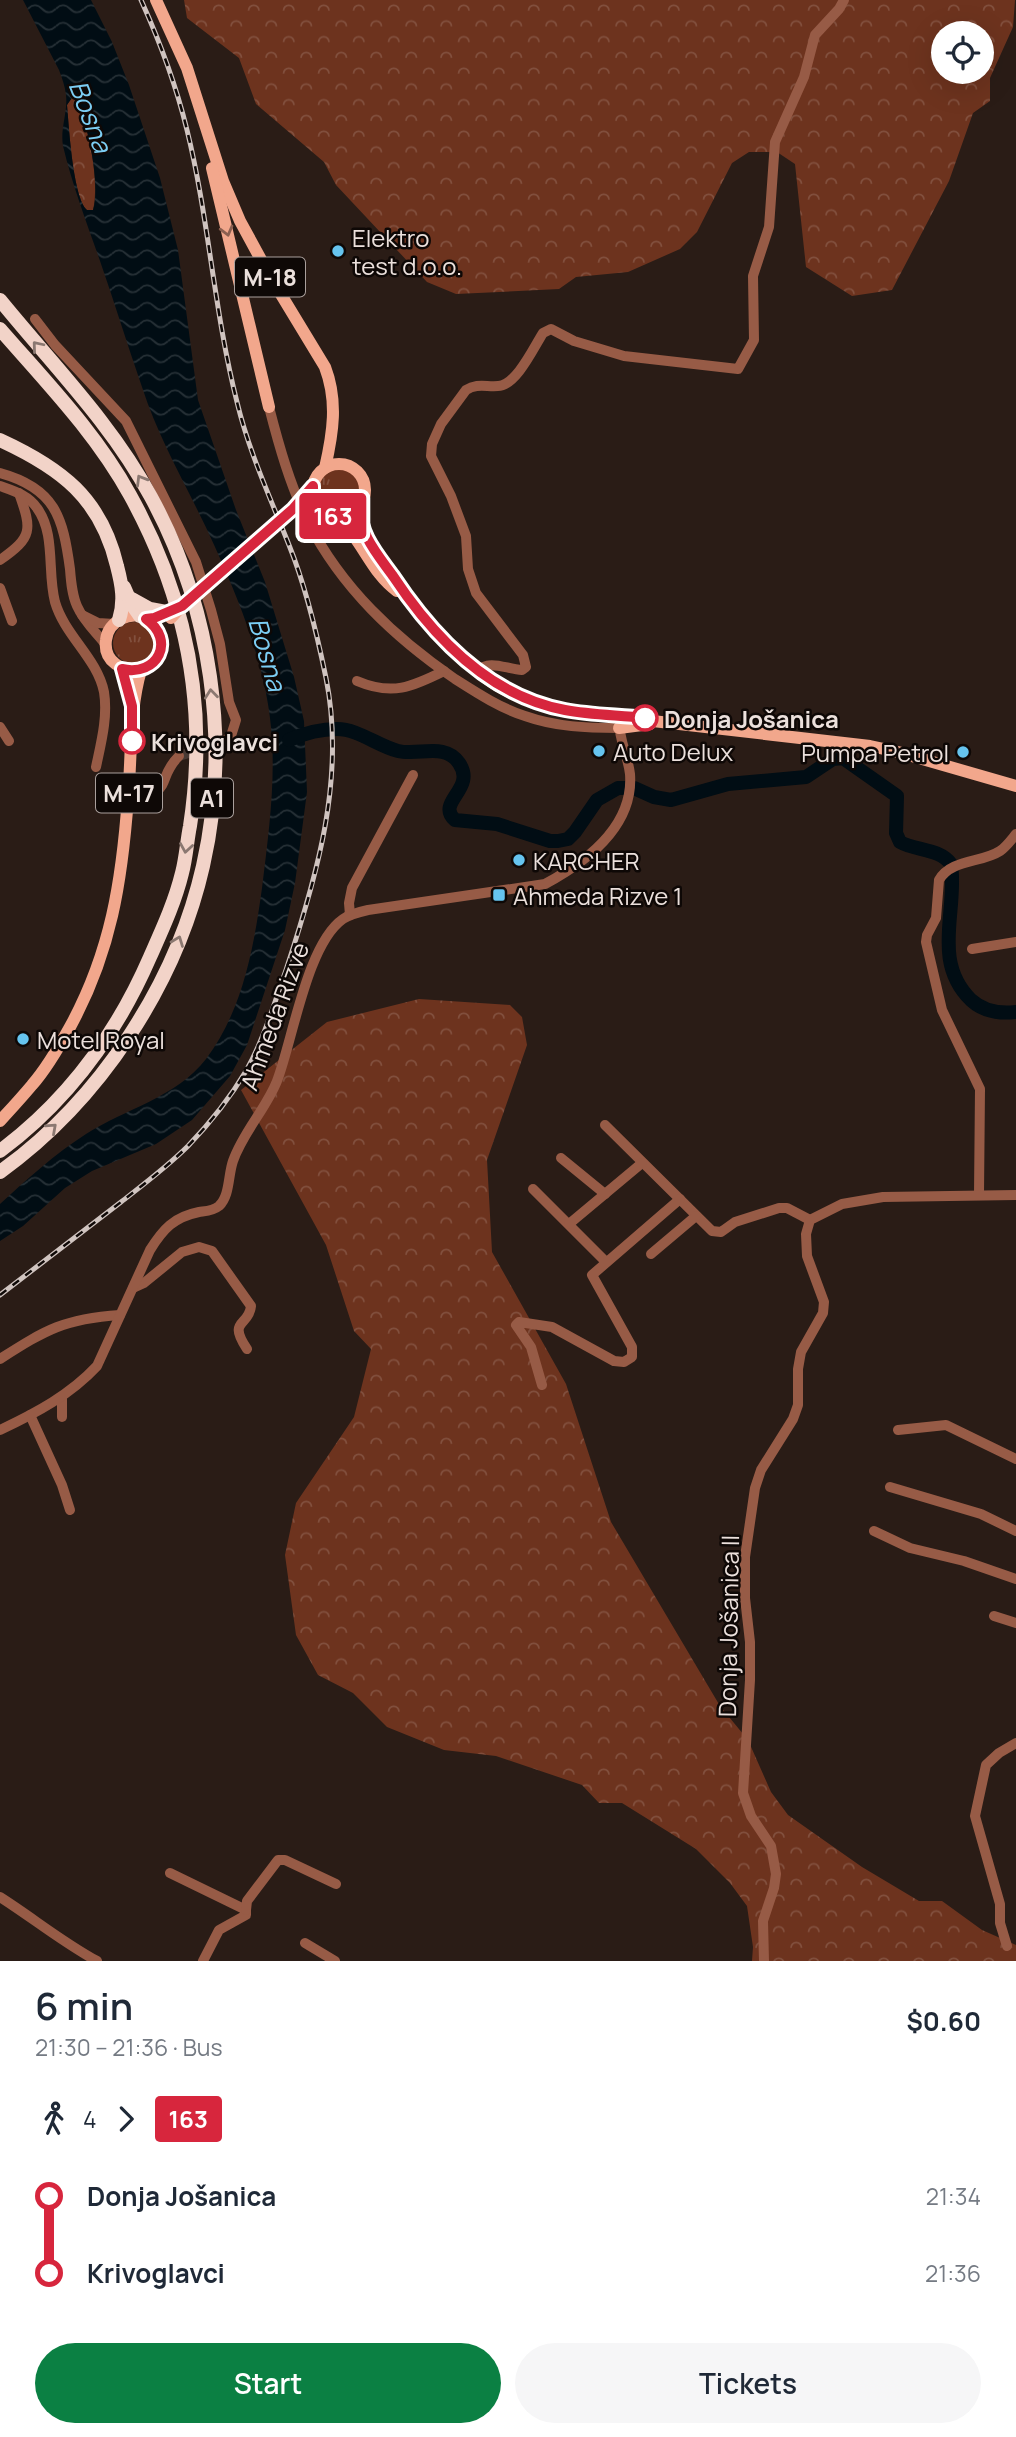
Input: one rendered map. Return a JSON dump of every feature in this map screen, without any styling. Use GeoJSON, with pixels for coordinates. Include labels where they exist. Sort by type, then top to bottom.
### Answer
{"type":"FeatureCollection","features":[{"type":"Feature","properties":{"kind":"highway","name":"A1"},"geometry":{"type":"LineString","coordinates":[[0,300],[108,431],[151,496],[170,535],[202,634],[212,692],[216,744],[203,866],[187,918],[146,1008],[114,1059],[59,1123],[0,1172]]}},
{"type":"Feature","properties":{"kind":"highway","name":"A1"},"geometry":{"type":"LineString","coordinates":[[0,329],[94,438],[130,494],[175,595],[193,680],[197,720],[197,766],[183,872],[166,922],[139,983],[110,1034],[79,1076],[53,1105],[0,1151]]}},
{"type":"Feature","properties":{"kind":"highway"},"geometry":{"type":"LineString","coordinates":[[0,340],[28,372],[49,386]]}},
{"type":"Feature","properties":{"kind":"highway"},"geometry":{"type":"LineString","coordinates":[[0,440],[36,457],[73,485],[95,511],[113,548],[120,576],[123,599],[116,622]]}},
{"type":"Feature","properties":{"kind":"highway"},"geometry":{"type":"LineString","coordinates":[[120,576],[128,595],[143,617]]}},
{"type":"Feature","properties":{"kind":"highway"},"geometry":{"type":"LineString","coordinates":[[128,595],[141,606],[168,614]]}},
{"type":"Feature","properties":{"kind":"main road","name":"M-18"},"geometry":{"type":"LineString","coordinates":[[156,0],[187,68],[223,181],[240,221],[325,367],[334,399],[332,435],[325,468],[310,489],[314,499],[323,512],[349,527],[376,571],[406,597]]}},
{"type":"Feature","properties":{"kind":"main road"},"geometry":{"type":"LineString","coordinates":[[204,116],[210,162],[269,407]]}},
{"type":"Feature","properties":{"kind":"main road","name":"M-18"},"geometry":{"type":"LineString","coordinates":[[332,435],[335,448],[346,465],[354,469],[363,482],[364,498],[359,515],[365,532],[406,597],[476,671],[510,692],[538,703],[620,722]]}},
{"type":"Feature","properties":{"kind":"main road"},"geometry":{"type":"LineString","coordinates":[[325,468],[346,465]]}},
{"type":"Feature","properties":{"kind":"main road"},"geometry":{"type":"LineString","coordinates":[[106,645],[106,637],[116,622],[125,617],[154,618],[182,606],[293,509],[310,489]]}},
{"type":"Feature","properties":{"kind":"main road"},"geometry":{"type":"LineString","coordinates":[[293,509],[349,514],[360,505]]}},
{"type":"Feature","properties":{"kind":"main road","name":"M-17"},"geometry":{"type":"LineString","coordinates":[[0,1121],[34,1084],[58,1049],[97,971],[120,880],[128,796],[132,706],[141,670],[149,667],[159,654],[168,614]]}},
{"type":"Feature","properties":{"kind":"main road"},"geometry":{"type":"LineString","coordinates":[[143,617],[153,624],[161,638]]}},
{"type":"Feature","properties":{"kind":"main road","name":"M-17"},"geometry":{"type":"LineString","coordinates":[[106,645],[111,659],[122,669],[132,706]]}},
{"type":"Feature","properties":{"kind":"main road"},"geometry":{"type":"LineString","coordinates":[[122,669],[141,670]]}},
{"type":"Feature","properties":{"kind":"main road"},"geometry":{"type":"LineString","coordinates":[[620,722],[668,722],[870,746],[1016,786]]}},
{"type":"Feature","properties":{"kind":"street"},"geometry":{"type":"LineString","coordinates":[[476,671],[483,665],[493,664],[522,670],[526,664],[523,655],[484,606],[470,579],[466,536],[451,496],[431,456],[432,444],[441,424],[471,386],[498,386],[511,381],[543,333],[551,329],[574,341],[624,356],[738,369],[754,340],[753,276],[769,228],[775,142],[804,77],[815,35],[844,0]]}},
{"type":"Feature","properties":{"kind":"street"},"geometry":{"type":"LineString","coordinates":[[35,319],[55,345],[126,421],[196,562],[220,644],[229,702],[236,720],[231,736],[222,743]]}},
{"type":"Feature","properties":{"kind":"street"},"geometry":{"type":"LineString","coordinates":[[269,407],[292,486],[308,521],[349,586],[384,623],[444,671],[491,701],[524,716],[566,726],[620,722],[630,779],[629,793],[620,821],[606,838],[568,871],[545,884],[402,904],[350,915],[352,888],[413,775]]}},
{"type":"Feature","properties":{"kind":"street"},"geometry":{"type":"LineString","coordinates":[[0,473],[20,478],[32,485],[56,512],[67,547],[73,595],[86,624],[106,645]]}},
{"type":"Feature","properties":{"kind":"street"},"geometry":{"type":"LineString","coordinates":[[0,486],[18,493],[36,506],[43,519],[56,605],[71,636],[95,667],[101,681],[105,718],[96,767]]}},
{"type":"Feature","properties":{"kind":"street"},"geometry":{"type":"LineString","coordinates":[[0,560],[24,542],[28,531],[26,513],[18,493]]}},
{"type":"Feature","properties":{"kind":"street"},"geometry":{"type":"LineString","coordinates":[[0,588],[12,621]]}},
{"type":"Feature","properties":{"kind":"street"},"geometry":{"type":"LineString","coordinates":[[82,615],[98,623],[116,622]]}},
{"type":"Feature","properties":{"kind":"street"},"geometry":{"type":"LineString","coordinates":[[357,681],[375,689],[397,689],[444,671]]}},
{"type":"Feature","properties":{"kind":"street"},"geometry":{"type":"LineString","coordinates":[[0,727],[9,741]]}},
{"type":"Feature","properties":{"kind":"street"},"geometry":{"type":"LineString","coordinates":[[128,796],[145,796],[159,789],[165,782],[168,769],[179,756]]}},
{"type":"Feature","properties":{"kind":"street"},"geometry":{"type":"LineString","coordinates":[[979,1194],[980,1089],[942,1010],[926,942],[936,918],[939,880],[945,872],[957,865],[982,859],[1002,850],[1016,834]]}},
{"type":"Feature","properties":{"kind":"street","name":"Ahmeda Rizve"},"geometry":{"type":"LineString","coordinates":[[0,1430],[62,1397],[85,1379],[97,1366],[150,1250],[172,1221],[186,1215],[214,1210],[222,1203],[233,1159],[278,1079],[314,962],[332,929],[350,915]]}},
{"type":"Feature","properties":{"kind":"street"},"geometry":{"type":"LineString","coordinates":[[972,949],[1016,942]]}},
{"type":"Feature","properties":{"kind":"street"},"geometry":{"type":"LineString","coordinates":[[605,1125],[716,1233],[735,1222],[772,1209],[787,1208],[810,1220],[831,1208],[883,1197],[1016,1195]]}},
{"type":"Feature","properties":{"kind":"street"},"geometry":{"type":"LineString","coordinates":[[561,1158],[605,1194]]}},
{"type":"Feature","properties":{"kind":"street"},"geometry":{"type":"LineString","coordinates":[[569,1224],[642,1163]]}},
{"type":"Feature","properties":{"kind":"street"},"geometry":{"type":"LineString","coordinates":[[533,1189],[605,1261]]}},
{"type":"Feature","properties":{"kind":"street"},"geometry":{"type":"LineString","coordinates":[[542,1385],[531,1347],[516,1325],[519,1322],[552,1327],[614,1361],[624,1362],[632,1357],[632,1347],[592,1275],[680,1199]]}},
{"type":"Feature","properties":{"kind":"street"},"geometry":{"type":"LineString","coordinates":[[651,1254],[696,1216]]}},
{"type":"Feature","properties":{"kind":"street","name":"Donja Jošanica II"},"geometry":{"type":"LineString","coordinates":[[764,1961],[763,1921],[776,1874],[771,1846],[751,1816],[743,1793],[750,1680],[745,1557],[755,1488],[761,1470],[793,1419],[798,1405],[797,1369],[801,1352],[823,1313],[824,1302],[807,1256],[806,1234],[810,1220]]}},
{"type":"Feature","properties":{"kind":"street"},"geometry":{"type":"LineString","coordinates":[[133,1288],[144,1283],[182,1252],[199,1247],[212,1251],[251,1306],[251,1311],[239,1328],[239,1336],[247,1349]]}},
{"type":"Feature","properties":{"kind":"street"},"geometry":{"type":"LineString","coordinates":[[0,1359],[34,1337],[63,1323],[120,1315]]}},
{"type":"Feature","properties":{"kind":"street"},"geometry":{"type":"LineString","coordinates":[[62,1397],[62,1417]]}},
{"type":"Feature","properties":{"kind":"street"},"geometry":{"type":"LineString","coordinates":[[30,1415],[62,1485],[69,1510]]}},
{"type":"Feature","properties":{"kind":"street"},"geometry":{"type":"LineString","coordinates":[[898,1430],[946,1425],[1016,1459]]}},
{"type":"Feature","properties":{"kind":"street"},"geometry":{"type":"LineString","coordinates":[[890,1487],[981,1514],[1016,1531]]}},
{"type":"Feature","properties":{"kind":"street"},"geometry":{"type":"LineString","coordinates":[[874,1531],[910,1548],[964,1561],[1016,1579]]}},
{"type":"Feature","properties":{"kind":"street"},"geometry":{"type":"LineString","coordinates":[[994,1616],[1016,1623]]}},
{"type":"Feature","properties":{"kind":"street"},"geometry":{"type":"LineString","coordinates":[[1007,1946],[1000,1923],[1000,1904],[975,1816],[986,1765],[1016,1743]]}},
{"type":"Feature","properties":{"kind":"street"},"geometry":{"type":"LineString","coordinates":[[202,1961],[219,1930],[246,1915],[247,1901],[278,1860],[285,1860],[336,1884]]}},
{"type":"Feature","properties":{"kind":"street"},"geometry":{"type":"LineString","coordinates":[[170,1873],[246,1910]]}},
{"type":"Feature","properties":{"kind":"street"},"geometry":{"type":"LineString","coordinates":[[0,1898],[68,1946],[97,1961]]}},
{"type":"Feature","properties":{"kind":"street"},"geometry":{"type":"LineString","coordinates":[[305,1943],[335,1961]]}},
{"type":"Feature","properties":{"kind":"green space"},"geometry":{"type":"Polygon","coordinates":[[[184,0],[1015,0],[1013,27],[994,69],[994,21],[931,21],[931,84],[990,84],[990,101],[973,113],[949,181],[892,290],[852,296],[806,267],[795,164],[777,152],[749,152],[732,163],[697,232],[680,249],[628,272],[576,277],[559,289],[456,294],[427,282],[336,185],[324,162],[256,104],[239,58],[187,18],[184,0]]]}},
{"type":"Feature","properties":{"kind":"green space"},"geometry":{"type":"Polygon","coordinates":[[[71,98],[75,99],[80,109],[92,154],[95,185],[93,210],[87,210],[82,203],[75,177],[67,105],[71,98]]]}},
{"type":"Feature","properties":{"kind":"green space"},"geometry":{"type":"Polygon","coordinates":[[[339,468],[355,474],[361,490],[355,506],[339,512],[323,506],[317,490],[323,474],[339,468]]]}},
{"type":"Feature","properties":{"kind":"green space"},"geometry":{"type":"Polygon","coordinates":[[[134,622],[149,628],[155,643],[149,658],[134,664],[119,658],[113,643],[119,628],[134,622]]]}},
{"type":"Feature","properties":{"kind":"green space"},"geometry":{"type":"Polygon","coordinates":[[[419,999],[510,1005],[522,1017],[527,1045],[487,1160],[492,1252],[566,1384],[611,1522],[720,1706],[748,1740],[771,1792],[788,1815],[862,1867],[919,1901],[942,1901],[982,1930],[1016,1945],[1016,1961],[752,1961],[753,1947],[747,1906],[730,1883],[696,1849],[622,1803],[599,1803],[582,1785],[496,1756],[444,1750],[387,1727],[353,1693],[318,1675],[296,1635],[285,1555],[296,1503],[354,1417],[371,1349],[354,1331],[326,1245],[241,1090],[327,1022],[419,999]]]}},
{"type":"Feature","properties":{"kind":"water","name":"Bosna"},"geometry":{"type":"Polygon","coordinates":[[[23,0],[91,0],[129,85],[160,178],[178,250],[198,400],[236,510],[265,582],[294,677],[304,721],[307,792],[295,883],[285,930],[247,1045],[230,1076],[192,1120],[156,1144],[92,1171],[65,1188],[23,1226],[0,1241],[0,1204],[52,1158],[86,1134],[166,1093],[180,1083],[206,1059],[219,1040],[238,999],[251,955],[262,888],[272,795],[270,714],[252,640],[206,527],[149,408],[63,146],[66,95],[59,70],[23,0]],[[72,98],[67,105],[75,177],[82,203],[87,210],[93,210],[95,186],[92,154],[75,99],[72,98]]]}},
{"type":"Feature","properties":{"kind":"waterway"},"geometry":{"type":"LineString","coordinates":[[289,740],[313,732],[337,729],[353,732],[398,751],[447,753],[459,763],[463,772],[463,780],[450,807],[450,813],[455,820],[497,824],[550,841],[568,839],[597,800],[618,788],[634,788],[654,797],[671,800],[728,784],[806,777],[833,759],[843,758],[897,796],[896,833],[900,842],[934,852],[951,864],[949,952],[959,985],[971,1000],[986,1010],[1016,1012]]}},
{"type":"Feature","properties":{"kind":"tunnel"},"geometry":{"type":"LineString","coordinates":[[179,756],[218,744]]}},
{"type":"Feature","properties":{"kind":"railway"},"geometry":{"type":"LineString","coordinates":[[0,1295],[172,1161],[204,1128],[240,1081],[263,1034],[297,935],[318,862],[330,789],[333,752],[331,715],[315,628],[295,561],[242,421],[229,368],[201,197],[187,130],[167,64],[141,0]]}},
{"type":"Feature","properties":{"kind":"bus line","name":"163"},"geometry":{"type":"LineString","coordinates":[[132,741],[130,691],[122,669],[132,671],[149,667],[159,654],[161,638],[158,630],[146,619],[182,606],[293,509],[313,486],[314,499],[328,514],[342,516],[360,505],[359,515],[369,542],[406,597],[476,671],[510,692],[563,710],[645,718]]}},
{"type":"Feature","properties":{"kind":"place","name":"Elektro test d.o.o."},"geometry":{"type":"Point","coordinates":[338,251]}},
{"type":"Feature","properties":{"kind":"place","name":"Donja Jošanica"},"geometry":{"type":"Point","coordinates":[645,718]}},
{"type":"Feature","properties":{"kind":"place","name":"Krivoglavci"},"geometry":{"type":"Point","coordinates":[132,741]}},
{"type":"Feature","properties":{"kind":"place","name":"Auto Delux"},"geometry":{"type":"Point","coordinates":[599,751]}},
{"type":"Feature","properties":{"kind":"place","name":"Pumpa Petrol"},"geometry":{"type":"Point","coordinates":[963,752]}},
{"type":"Feature","properties":{"kind":"place","name":"KARCHER"},"geometry":{"type":"Point","coordinates":[519,860]}},
{"type":"Feature","properties":{"kind":"place","name":"Ahmeda Rizve 1"},"geometry":{"type":"Point","coordinates":[499,895]}},
{"type":"Feature","properties":{"kind":"place","name":"Motel Royal"},"geometry":{"type":"Point","coordinates":[23,1039]}}]}
